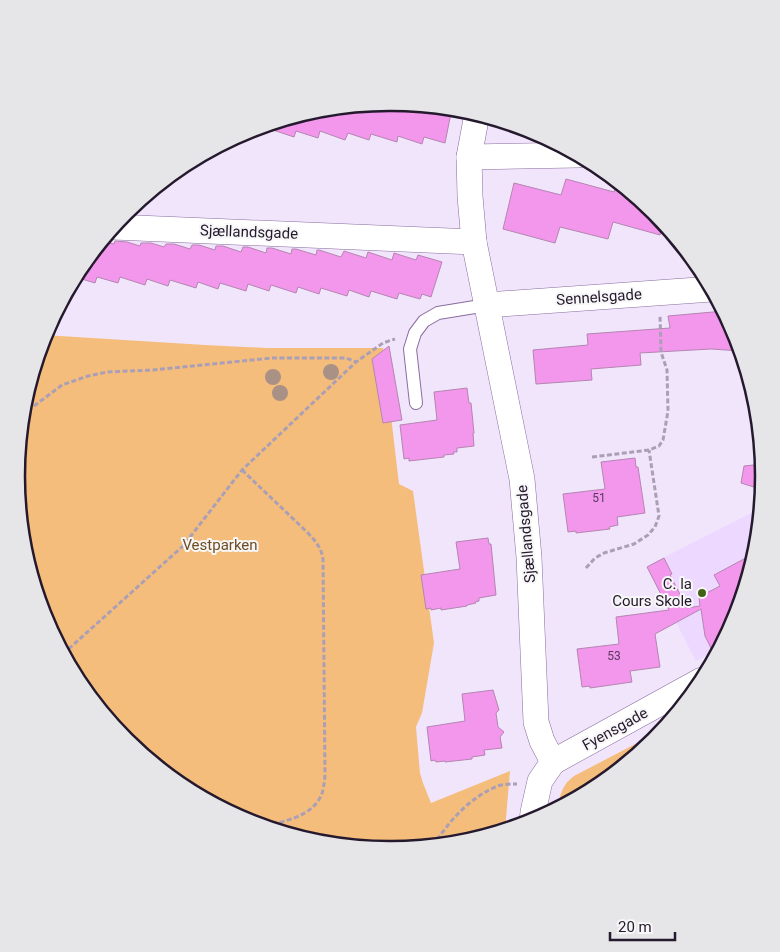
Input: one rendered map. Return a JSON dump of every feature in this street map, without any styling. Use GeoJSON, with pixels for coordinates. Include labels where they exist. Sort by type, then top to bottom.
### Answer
{"type":"FeatureCollection","features":[{"type":"Feature","properties":{"kind":"street","name":"Sjællandsgade"},"geometry":{"type":"LineString","coordinates":[[476,121],[469,156],[474,242],[522,479],[529,557],[536,722],[542,740],[546,772]]}},
{"type":"Feature","properties":{"kind":"street"},"geometry":{"type":"LineString","coordinates":[[469,156],[563,155]]}},
{"type":"Feature","properties":{"kind":"street","name":"Sjællandsgade"},"geometry":{"type":"LineString","coordinates":[[123,227],[474,242]]}},
{"type":"Feature","properties":{"kind":"street","name":"Sennelsgade"},"geometry":{"type":"LineString","coordinates":[[487,304],[703,289]]}},
{"type":"Feature","properties":{"kind":"street","name":"Fyensgade"},"geometry":{"type":"LineString","coordinates":[[546,772],[678,701]]}},
{"type":"Feature","properties":{"kind":"street"},"geometry":{"type":"LineString","coordinates":[[533,811],[546,772]]}},
{"type":"Feature","properties":{"kind":"lane"},"geometry":{"type":"LineString","coordinates":[[416,404],[410,349],[415,333],[424,321],[438,313],[487,304]]}},
{"type":"Feature","properties":{"kind":"path"},"geometry":{"type":"LineString","coordinates":[[592,457],[649,450],[659,446],[663,440],[668,411],[667,370],[661,352],[658,292]]}},
{"type":"Feature","properties":{"kind":"path"},"geometry":{"type":"LineString","coordinates":[[69,649],[183,546],[242,470],[356,362],[383,343],[415,333]]}},
{"type":"Feature","properties":{"kind":"path"},"geometry":{"type":"LineString","coordinates":[[32,407],[62,385],[107,372],[153,370],[272,358],[346,358],[356,362]]}},
{"type":"Feature","properties":{"kind":"path"},"geometry":{"type":"LineString","coordinates":[[586,568],[594,558],[634,544],[648,535],[655,527],[659,516],[649,450]]}},
{"type":"Feature","properties":{"kind":"path"},"geometry":{"type":"LineString","coordinates":[[242,470],[308,533],[318,544],[322,551],[323,559],[324,788],[321,797],[306,812],[277,823]]}},
{"type":"Feature","properties":{"kind":"path"},"geometry":{"type":"LineString","coordinates":[[439,838],[456,815],[478,797],[499,785],[546,772]]}},
{"type":"Feature","properties":{"kind":"shaded area","name":"C. la Cours Skole"},"geometry":{"type":"Polygon","coordinates":[[[753,512],[748,547],[736,593],[708,655],[696,661],[647,566],[753,512]]]}},
{"type":"Feature","properties":{"kind":"green space","name":"Vestparken"},"geometry":{"type":"Polygon","coordinates":[[[53,336],[267,348],[383,348],[399,484],[413,491],[434,643],[422,713],[416,727],[420,773],[423,783],[431,803],[510,771],[506,822],[484,829],[438,838],[390,841],[342,838],[296,829],[273,822],[229,803],[207,792],[168,766],[132,734],[100,698],[74,658],[44,593],[32,547],[28,524],[25,476],[28,428],[37,382],[53,336]]]}},
{"type":"Feature","properties":{"kind":"green space"},"geometry":{"type":"Polygon","coordinates":[[[640,742],[612,766],[560,798],[562,790],[574,776],[640,742]]]}},
{"type":"Feature","properties":{"kind":"building"},"geometry":{"type":"Polygon","coordinates":[[[366,112],[414,112],[450,116],[445,143],[424,137],[422,144],[398,136],[397,142],[371,134],[369,140],[348,133],[345,140],[320,131],[318,138],[296,131],[294,137],[273,130],[319,118],[366,112]]]}},
{"type":"Feature","properties":{"kind":"building"},"geometry":{"type":"Polygon","coordinates":[[[566,179],[614,192],[615,188],[648,218],[661,232],[660,235],[613,222],[608,239],[560,227],[555,243],[503,229],[514,183],[561,195],[566,179]]]}},
{"type":"Feature","properties":{"kind":"building"},"geometry":{"type":"Polygon","coordinates":[[[115,241],[140,246],[141,243],[151,243],[164,247],[166,244],[174,244],[190,249],[192,245],[215,250],[216,246],[223,246],[241,252],[243,247],[266,253],[267,248],[272,248],[291,254],[292,249],[296,249],[316,255],[317,250],[319,250],[341,257],[344,251],[366,258],[368,252],[392,260],[394,253],[416,260],[418,255],[442,262],[431,297],[422,294],[420,299],[399,293],[397,299],[371,291],[369,297],[349,290],[347,296],[321,288],[319,294],[298,287],[296,293],[271,285],[269,291],[248,284],[246,291],[220,283],[218,289],[198,282],[196,288],[170,280],[168,286],[147,279],[145,285],[120,277],[118,283],[97,277],[95,283],[83,279],[100,254],[109,243],[114,244],[115,241]]]}},
{"type":"Feature","properties":{"kind":"building"},"geometry":{"type":"Polygon","coordinates":[[[715,312],[733,350],[711,349],[640,353],[641,365],[591,369],[592,380],[536,384],[533,350],[588,345],[587,334],[670,328],[668,316],[715,312]]]}},
{"type":"Feature","properties":{"kind":"building"},"geometry":{"type":"Polygon","coordinates":[[[389,346],[402,420],[383,423],[372,359],[389,346]]]}},
{"type":"Feature","properties":{"kind":"building"},"geometry":{"type":"Polygon","coordinates":[[[467,388],[469,403],[471,403],[474,446],[457,448],[457,452],[444,455],[444,457],[409,461],[409,458],[404,459],[400,425],[437,420],[434,392],[467,388]]]}},
{"type":"Feature","properties":{"kind":"building"},"geometry":{"type":"Polygon","coordinates":[[[635,458],[645,513],[617,517],[618,525],[609,527],[610,529],[576,533],[576,531],[568,532],[563,494],[605,489],[601,462],[635,458]]]}},
{"type":"Feature","properties":{"kind":"building"},"geometry":{"type":"Polygon","coordinates":[[[755,465],[755,487],[741,483],[744,466],[755,465]]]}},
{"type":"Feature","properties":{"kind":"building"},"geometry":{"type":"Polygon","coordinates":[[[488,538],[489,544],[491,544],[496,595],[479,598],[479,601],[476,603],[467,606],[441,610],[441,608],[426,609],[421,575],[460,569],[456,542],[488,538]]]}},
{"type":"Feature","properties":{"kind":"building"},"geometry":{"type":"Polygon","coordinates":[[[664,558],[672,574],[670,575],[687,608],[700,606],[699,597],[720,586],[714,575],[746,558],[736,593],[712,648],[705,636],[701,609],[655,634],[660,667],[630,671],[632,682],[590,688],[590,686],[582,687],[577,649],[619,644],[616,617],[669,610],[647,567],[664,558]]]}},
{"type":"Feature","properties":{"kind":"building"},"geometry":{"type":"Polygon","coordinates":[[[493,690],[499,710],[496,713],[498,727],[504,732],[500,737],[502,748],[484,750],[485,755],[472,757],[472,759],[445,762],[431,761],[427,727],[465,721],[462,694],[493,690]]]}},
{"type":"Feature","properties":{"kind":"place","name":"C. la Cours Skole"},"geometry":{"type":"Point","coordinates":[702,593]}}]}
